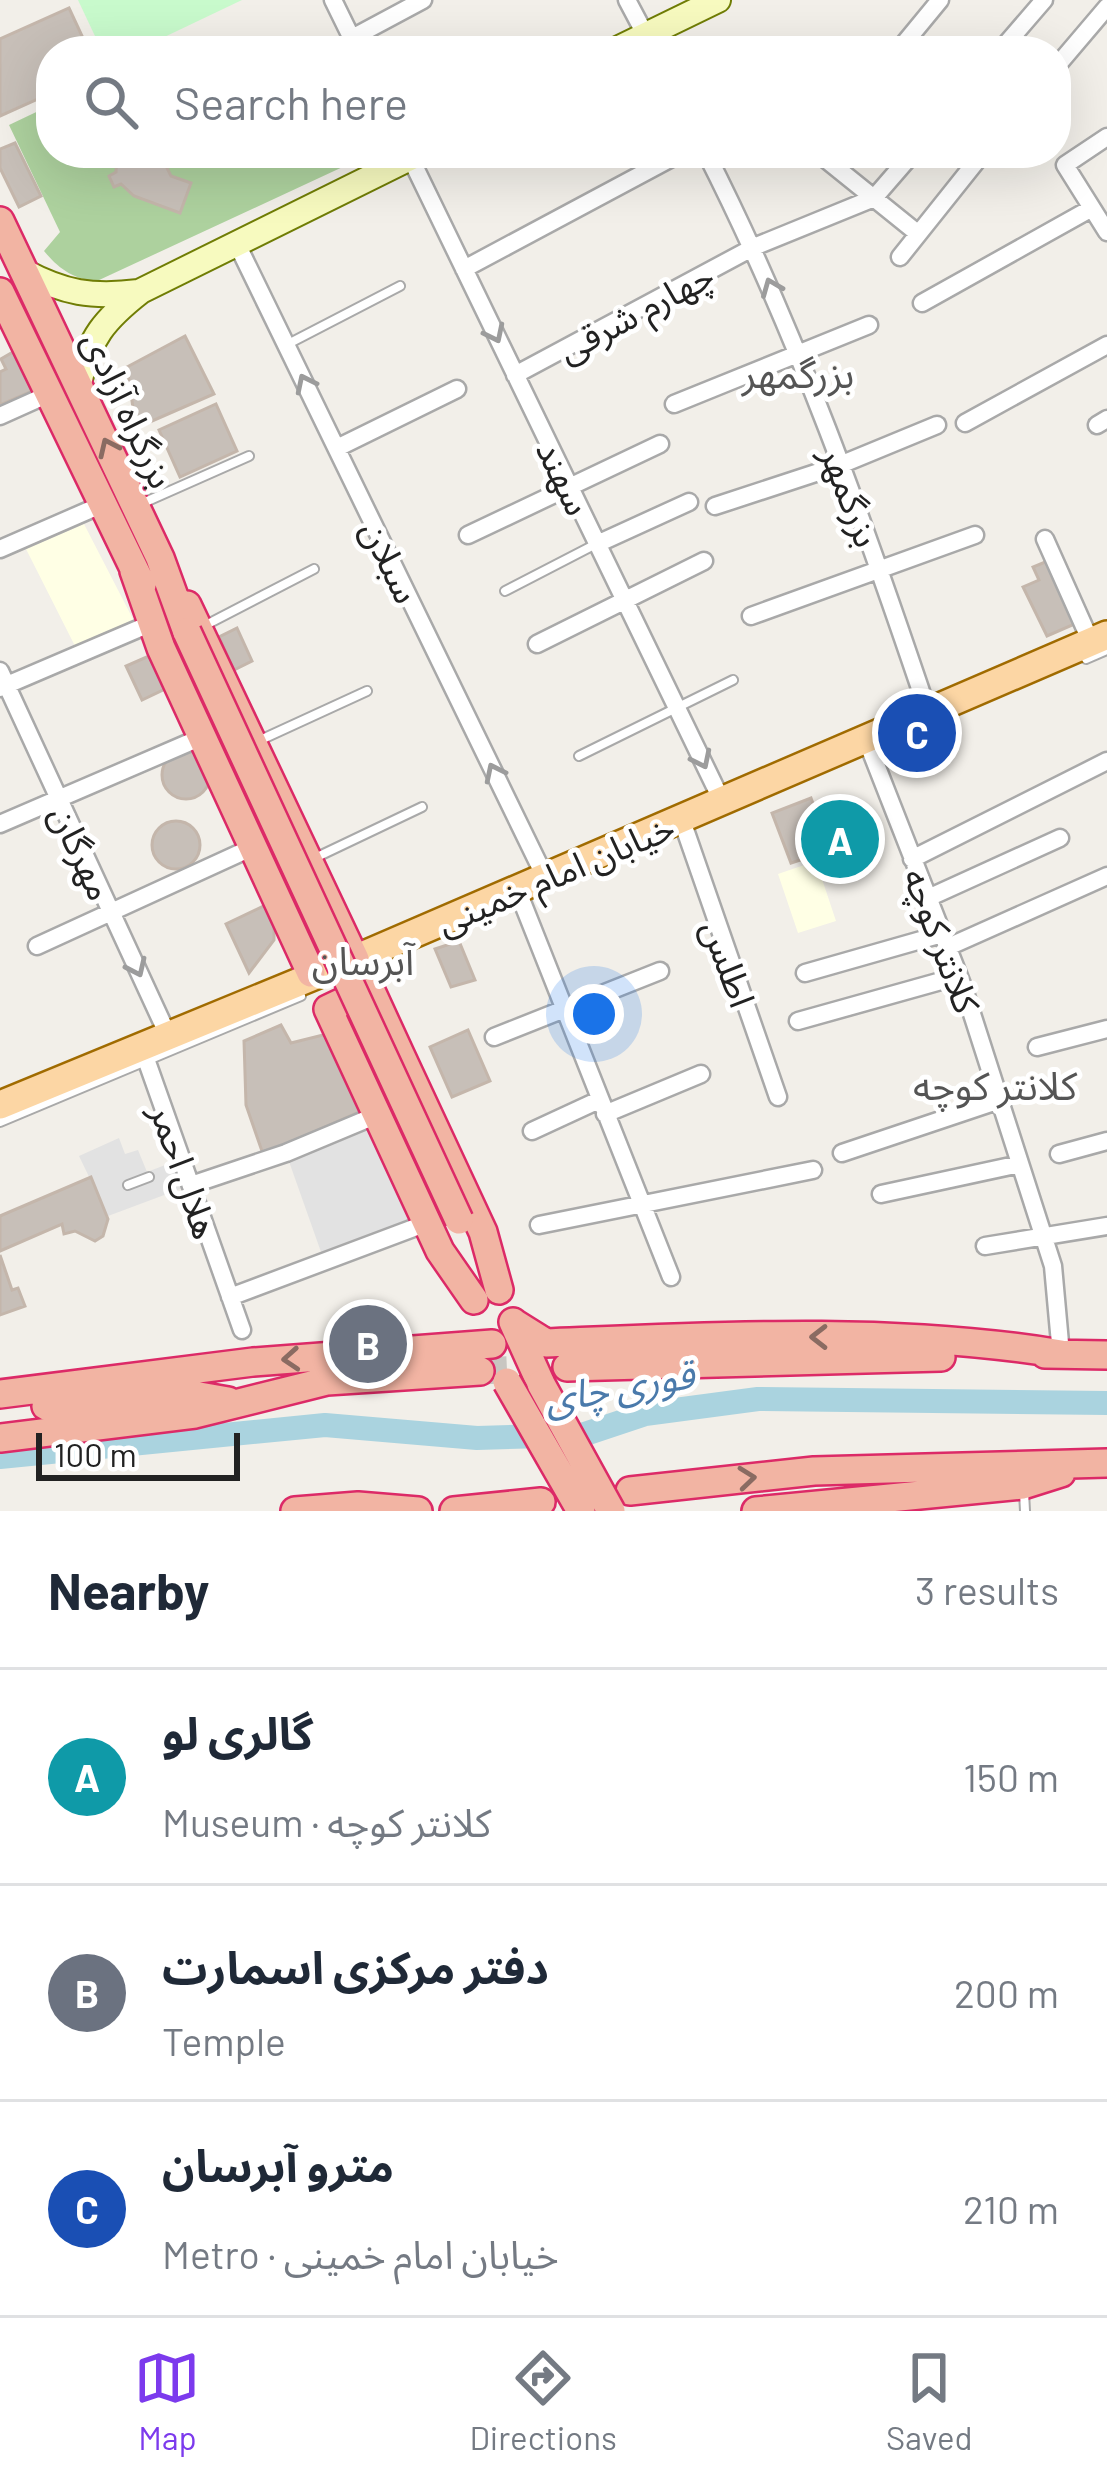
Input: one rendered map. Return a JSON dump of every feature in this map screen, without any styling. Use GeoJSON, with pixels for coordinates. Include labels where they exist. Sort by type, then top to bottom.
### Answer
{"type":"FeatureCollection","features":[{"type":"Feature","properties":{"kind":"highway","name":"بزرگراه آزادی"},"geometry":{"type":"LineString","coordinates":[[0,221],[136,506],[147,564]]}},
{"type":"Feature","properties":{"kind":"highway","name":"بزرگراه آزادی"},"geometry":{"type":"LineString","coordinates":[[0,292],[101,505],[147,564],[178,630]]}},
{"type":"Feature","properties":{"kind":"highway"},"geometry":{"type":"LineString","coordinates":[[178,630],[202,736],[311,973]]}},
{"type":"Feature","properties":{"kind":"highway"},"geometry":{"type":"LineString","coordinates":[[178,630],[254,742],[356,958]]}},
{"type":"Feature","properties":{"kind":"highway"},"geometry":{"type":"LineString","coordinates":[[178,630],[444,1223]]}},
{"type":"Feature","properties":{"kind":"highway"},"geometry":{"type":"LineString","coordinates":[[249,837],[268,833],[281,821],[285,807]]}},
{"type":"Feature","properties":{"kind":"highway"},"geometry":{"type":"LineString","coordinates":[[581,1511],[507,1382],[492,1344],[486,1295],[483,1232],[370,989],[328,1009],[377,1115],[486,1295],[514,1323],[545,1343],[865,1337],[997,1343],[1061,1354]]}},
{"type":"Feature","properties":{"kind":"highway"},"geometry":{"type":"LineString","coordinates":[[355,1068],[356,1054],[373,1044],[387,1042],[399,1052]]}},
{"type":"Feature","properties":{"kind":"highway"},"geometry":{"type":"LineString","coordinates":[[514,1323],[541,1384],[621,1501],[814,1471],[1098,1463]]}},
{"type":"Feature","properties":{"kind":"highway"},"geometry":{"type":"LineString","coordinates":[[0,1394],[254,1362],[492,1344]]}},
{"type":"Feature","properties":{"kind":"highway"},"geometry":{"type":"LineString","coordinates":[[567,1366],[1107,1354]]}},
{"type":"Feature","properties":{"kind":"highway"},"geometry":{"type":"LineString","coordinates":[[0,1438],[195,1414],[327,1381],[480,1371]]}},
{"type":"Feature","properties":{"kind":"highway"},"geometry":{"type":"LineString","coordinates":[[0,1410],[188,1394],[232,1402]]}},
{"type":"Feature","properties":{"kind":"highway"},"geometry":{"type":"LineString","coordinates":[[756,1511],[1024,1498],[1098,1463]]}},
{"type":"Feature","properties":{"kind":"highway"},"geometry":{"type":"LineString","coordinates":[[454,1511],[541,1502]]}},
{"type":"Feature","properties":{"kind":"highway"},"geometry":{"type":"LineString","coordinates":[[295,1511],[358,1506],[418,1511]]}},
{"type":"Feature","properties":{"kind":"main road"},"geometry":{"type":"LineString","coordinates":[[660,36],[718,0]]}},
{"type":"Feature","properties":{"kind":"main road"},"geometry":{"type":"LineString","coordinates":[[80,383],[87,344],[106,318],[141,291],[387,168]]}},
{"type":"Feature","properties":{"kind":"main road"},"geometry":{"type":"LineString","coordinates":[[22,271],[60,291],[97,297],[141,291]]}},
{"type":"Feature","properties":{"kind":"main road","name":"خیابان امام خمینی"},"geometry":{"type":"LineString","coordinates":[[0,1105],[152,1047],[311,973],[518,896],[545,877],[682,824],[722,801],[868,744],[928,712],[1102,642]]}},
{"type":"Feature","properties":{"kind":"street"},"geometry":{"type":"LineString","coordinates":[[333,0],[351,36]]}},
{"type":"Feature","properties":{"kind":"street"},"geometry":{"type":"LineString","coordinates":[[369,36],[423,0]]}},
{"type":"Feature","properties":{"kind":"street"},"geometry":{"type":"LineString","coordinates":[[627,0],[647,36]]}},
{"type":"Feature","properties":{"kind":"street"},"geometry":{"type":"LineString","coordinates":[[910,36],[940,0]]}},
{"type":"Feature","properties":{"kind":"street"},"geometry":{"type":"LineString","coordinates":[[1013,36],[1044,0]]}},
{"type":"Feature","properties":{"kind":"street"},"geometry":{"type":"LineString","coordinates":[[1071,49],[1107,7]]}},
{"type":"Feature","properties":{"kind":"street"},"geometry":{"type":"LineString","coordinates":[[1071,161],[1107,136]]}},
{"type":"Feature","properties":{"kind":"street","name":"سهند"},"geometry":{"type":"LineString","coordinates":[[418,168],[722,801]]}},
{"type":"Feature","properties":{"kind":"street"},"geometry":{"type":"LineString","coordinates":[[464,269],[653,168]]}},
{"type":"Feature","properties":{"kind":"street","name":"بزرگمهر"},"geometry":{"type":"LineString","coordinates":[[714,168],[798,353],[928,712]]}},
{"type":"Feature","properties":{"kind":"street"},"geometry":{"type":"LineString","coordinates":[[837,168],[916,232]]}},
{"type":"Feature","properties":{"kind":"street"},"geometry":{"type":"LineString","coordinates":[[874,198],[900,168]]}},
{"type":"Feature","properties":{"kind":"street"},"geometry":{"type":"LineString","coordinates":[[900,257],[970,168]]}},
{"type":"Feature","properties":{"kind":"street"},"geometry":{"type":"LineString","coordinates":[[922,303],[1101,219],[1067,168]]}},
{"type":"Feature","properties":{"kind":"street","name":"چهارم شرقی"},"geometry":{"type":"LineString","coordinates":[[515,375],[754,248],[874,198]]}},
{"type":"Feature","properties":{"kind":"street","name":"سبلان"},"geometry":{"type":"LineString","coordinates":[[238,246],[545,877]]}},
{"type":"Feature","properties":{"kind":"street"},"geometry":{"type":"LineString","coordinates":[[674,404],[869,325]]}},
{"type":"Feature","properties":{"kind":"street"},"geometry":{"type":"LineString","coordinates":[[965,423],[1107,345]]}},
{"type":"Feature","properties":{"kind":"street"},"geometry":{"type":"LineString","coordinates":[[337,448],[457,389]]}},
{"type":"Feature","properties":{"kind":"street"},"geometry":{"type":"LineString","coordinates":[[0,416],[49,394]]}},
{"type":"Feature","properties":{"kind":"street"},"geometry":{"type":"LineString","coordinates":[[715,506],[840,466],[937,425]]}},
{"type":"Feature","properties":{"kind":"street"},"geometry":{"type":"LineString","coordinates":[[468,535],[660,444]]}},
{"type":"Feature","properties":{"kind":"street"},"geometry":{"type":"LineString","coordinates":[[597,544],[689,502]]}},
{"type":"Feature","properties":{"kind":"street"},"geometry":{"type":"LineString","coordinates":[[0,549],[101,505]]}},
{"type":"Feature","properties":{"kind":"street"},"geometry":{"type":"LineString","coordinates":[[752,616],[975,535]]}},
{"type":"Feature","properties":{"kind":"street"},"geometry":{"type":"LineString","coordinates":[[1045,539],[1102,642]]}},
{"type":"Feature","properties":{"kind":"street"},"geometry":{"type":"LineString","coordinates":[[537,644],[704,561]]}},
{"type":"Feature","properties":{"kind":"street"},"geometry":{"type":"LineString","coordinates":[[2,681],[178,630]]}},
{"type":"Feature","properties":{"kind":"street","name":"مهرگان"},"geometry":{"type":"LineString","coordinates":[[2,681],[110,909],[152,1047]]}},
{"type":"Feature","properties":{"kind":"street"},"geometry":{"type":"LineString","coordinates":[[0,824],[202,736]]}},
{"type":"Feature","properties":{"kind":"street","name":"کلانتر کوچه"},"geometry":{"type":"LineString","coordinates":[[868,744],[959,976],[1054,1266],[1061,1354]]}},
{"type":"Feature","properties":{"kind":"street"},"geometry":{"type":"LineString","coordinates":[[912,859],[1107,761]]}},
{"type":"Feature","properties":{"kind":"street","name":"اطلس"},"geometry":{"type":"LineString","coordinates":[[682,824],[778,1096]]}},
{"type":"Feature","properties":{"kind":"street"},"geometry":{"type":"LineString","coordinates":[[37,946],[249,837]]}},
{"type":"Feature","properties":{"kind":"street"},"geometry":{"type":"LineString","coordinates":[[928,898],[1060,838]]}},
{"type":"Feature","properties":{"kind":"street"},"geometry":{"type":"LineString","coordinates":[[805,974],[945,940],[1107,876]]}},
{"type":"Feature","properties":{"kind":"street"},"geometry":{"type":"LineString","coordinates":[[518,896],[671,1277]]}},
{"type":"Feature","properties":{"kind":"street"},"geometry":{"type":"LineString","coordinates":[[494,1036],[660,970]]}},
{"type":"Feature","properties":{"kind":"street"},"geometry":{"type":"LineString","coordinates":[[798,1021],[959,976]]}},
{"type":"Feature","properties":{"kind":"street"},"geometry":{"type":"LineString","coordinates":[[1037,1047],[1107,1029]]}},
{"type":"Feature","properties":{"kind":"street","name":"هلال احمر"},"geometry":{"type":"LineString","coordinates":[[152,1047],[180,1165],[242,1330]]}},
{"type":"Feature","properties":{"kind":"street"},"geometry":{"type":"LineString","coordinates":[[532,1131],[701,1074]]}},
{"type":"Feature","properties":{"kind":"street"},"geometry":{"type":"LineString","coordinates":[[842,1153],[1000,1100]]}},
{"type":"Feature","properties":{"kind":"street"},"geometry":{"type":"LineString","coordinates":[[191,1185],[377,1115]]}},
{"type":"Feature","properties":{"kind":"street"},"geometry":{"type":"LineString","coordinates":[[1059,1154],[1107,1142]]}},
{"type":"Feature","properties":{"kind":"street"},"geometry":{"type":"LineString","coordinates":[[881,1194],[1020,1164]]}},
{"type":"Feature","properties":{"kind":"street"},"geometry":{"type":"LineString","coordinates":[[538,1225],[813,1170]]}},
{"type":"Feature","properties":{"kind":"street"},"geometry":{"type":"LineString","coordinates":[[230,1297],[444,1223]]}},
{"type":"Feature","properties":{"kind":"street"},"geometry":{"type":"LineString","coordinates":[[985,1246],[1107,1226]]}},
{"type":"Feature","properties":{"kind":"lane"},"geometry":{"type":"LineString","coordinates":[[286,345],[400,286]]}},
{"type":"Feature","properties":{"kind":"lane"},"geometry":{"type":"LineString","coordinates":[[136,506],[249,456]]}},
{"type":"Feature","properties":{"kind":"lane"},"geometry":{"type":"LineString","coordinates":[[505,591],[597,544]]}},
{"type":"Feature","properties":{"kind":"lane"},"geometry":{"type":"LineString","coordinates":[[178,630],[314,569]]}},
{"type":"Feature","properties":{"kind":"lane"},"geometry":{"type":"LineString","coordinates":[[0,1122],[152,1047],[518,896],[1102,642]]}},
{"type":"Feature","properties":{"kind":"lane"},"geometry":{"type":"LineString","coordinates":[[579,756],[733,680]]}},
{"type":"Feature","properties":{"kind":"lane"},"geometry":{"type":"LineString","coordinates":[[254,742],[367,691]]}},
{"type":"Feature","properties":{"kind":"lane"},"geometry":{"type":"LineString","coordinates":[[310,860],[422,807]]}},
{"type":"Feature","properties":{"kind":"lane"},"geometry":{"type":"LineString","coordinates":[[128,1185],[149,1177]]}},
{"type":"Feature","properties":{"kind":"shaded area"},"geometry":{"type":"Polygon","coordinates":[[[84,524],[135,623],[76,648],[26,549],[84,524]]]}},
{"type":"Feature","properties":{"kind":"shaded area"},"geometry":{"type":"Polygon","coordinates":[[[816,861],[836,921],[798,933],[778,874],[816,861]]]}},
{"type":"Feature","properties":{"kind":"shaded area"},"geometry":{"type":"Polygon","coordinates":[[[374,1120],[418,1216],[321,1252],[286,1153],[374,1120]]]}},
{"type":"Feature","properties":{"kind":"shaded area"},"geometry":{"type":"Polygon","coordinates":[[[119,1138],[125,1154],[138,1150],[147,1172],[173,1162],[183,1188],[108,1216],[79,1156],[119,1138]]]}},
{"type":"Feature","properties":{"kind":"green space"},"geometry":{"type":"Polygon","coordinates":[[[78,0],[242,0],[166,36],[95,36],[78,0]]]}},
{"type":"Feature","properties":{"kind":"green space"},"geometry":{"type":"Polygon","coordinates":[[[36,112],[36,168],[340,168],[97,281],[89,280],[67,272],[44,251],[60,232],[9,125],[36,112]]]}},
{"type":"Feature","properties":{"kind":"building"},"geometry":{"type":"Polygon","coordinates":[[[69,8],[82,36],[36,36],[36,100],[0,116],[0,39],[69,8]]]}},
{"type":"Feature","properties":{"kind":"building"},"geometry":{"type":"Polygon","coordinates":[[[15,143],[41,196],[19,207],[0,168],[0,149],[15,143]]]}},
{"type":"Feature","properties":{"kind":"building"},"geometry":{"type":"Polygon","coordinates":[[[116,168],[167,168],[171,176],[191,183],[180,213],[134,196],[121,184],[114,187],[109,176],[116,168]]]}},
{"type":"Feature","properties":{"kind":"building"},"geometry":{"type":"Polygon","coordinates":[[[185,336],[214,394],[136,428],[127,367],[185,336]]]}},
{"type":"Feature","properties":{"kind":"building"},"geometry":{"type":"Polygon","coordinates":[[[20,348],[37,389],[0,405],[0,372],[6,369],[1,359],[20,348]]]}},
{"type":"Feature","properties":{"kind":"building"},"geometry":{"type":"Polygon","coordinates":[[[216,404],[237,451],[180,477],[159,430],[216,404]]]}},
{"type":"Feature","properties":{"kind":"building"},"geometry":{"type":"Polygon","coordinates":[[[1050,560],[1077,623],[1047,636],[1023,587],[1039,580],[1033,567],[1050,560]]]}},
{"type":"Feature","properties":{"kind":"building"},"geometry":{"type":"Polygon","coordinates":[[[237,628],[252,661],[234,670],[219,637],[237,628]]]}},
{"type":"Feature","properties":{"kind":"building"},"geometry":{"type":"Polygon","coordinates":[[[149,656],[165,689],[142,700],[126,666],[149,656]]]}},
{"type":"Feature","properties":{"kind":"building"},"geometry":{"type":"Polygon","coordinates":[[[186,751],[203,758],[210,775],[203,792],[186,799],[169,792],[162,775],[169,758],[186,751]]]}},
{"type":"Feature","properties":{"kind":"building"},"geometry":{"type":"Polygon","coordinates":[[[811,798],[830,850],[791,863],[772,813],[811,798]]]}},
{"type":"Feature","properties":{"kind":"building"},"geometry":{"type":"Polygon","coordinates":[[[176,821],[193,828],[200,845],[193,862],[176,869],[159,862],[152,845],[159,828],[176,821]]]}},
{"type":"Feature","properties":{"kind":"building"},"geometry":{"type":"Polygon","coordinates":[[[274,901],[274,940],[249,973],[226,924],[274,901]]]}},
{"type":"Feature","properties":{"kind":"building"},"geometry":{"type":"Polygon","coordinates":[[[459,941],[475,980],[451,987],[435,949],[459,941]]]}},
{"type":"Feature","properties":{"kind":"building"},"geometry":{"type":"Polygon","coordinates":[[[281,1025],[291,1043],[335,1032],[368,1108],[263,1154],[246,1105],[244,1041],[281,1025]]]}},
{"type":"Feature","properties":{"kind":"building"},"geometry":{"type":"Polygon","coordinates":[[[468,1030],[490,1081],[452,1097],[430,1047],[468,1030]]]}},
{"type":"Feature","properties":{"kind":"building"},"geometry":{"type":"Polygon","coordinates":[[[91,1177],[108,1219],[103,1236],[95,1241],[75,1231],[64,1234],[62,1224],[0,1251],[0,1216],[91,1177]]]}},
{"type":"Feature","properties":{"kind":"building"},"geometry":{"type":"Polygon","coordinates":[[[0,1255],[12,1290],[18,1288],[25,1306],[0,1315],[0,1255]]]}},
{"type":"Feature","properties":{"kind":"waterway","name":"قوری چای"},"geometry":{"type":"LineString","coordinates":[[0,1457],[325,1425],[477,1438],[582,1435],[645,1414],[758,1399],[1107,1403]]}},
{"type":"Feature","properties":{"kind":"tunnel"},"geometry":{"type":"LineString","coordinates":[[480,1371],[567,1367]]}},
{"type":"Feature","properties":{"kind":"place","name":"مترو آبرسان"},"geometry":{"type":"Point","coordinates":[917,733]}},
{"type":"Feature","properties":{"kind":"place","name":"گالری لو"},"geometry":{"type":"Point","coordinates":[840,839]}},
{"type":"Feature","properties":{"kind":"place","name":"دفتر مرکزی اسمارت"},"geometry":{"type":"Point","coordinates":[368,1344]}},
{"type":"Feature","properties":{"kind":"district","name":"بزرگمهر"},"geometry":{"type":"Point","coordinates":[798,372]}},
{"type":"Feature","properties":{"kind":"district","name":"آبرسان"},"geometry":{"type":"Point","coordinates":[363,959]}},
{"type":"Feature","properties":{"kind":"district","name":"کلانتر کوچه"},"geometry":{"type":"Point","coordinates":[995,1084]}}]}
